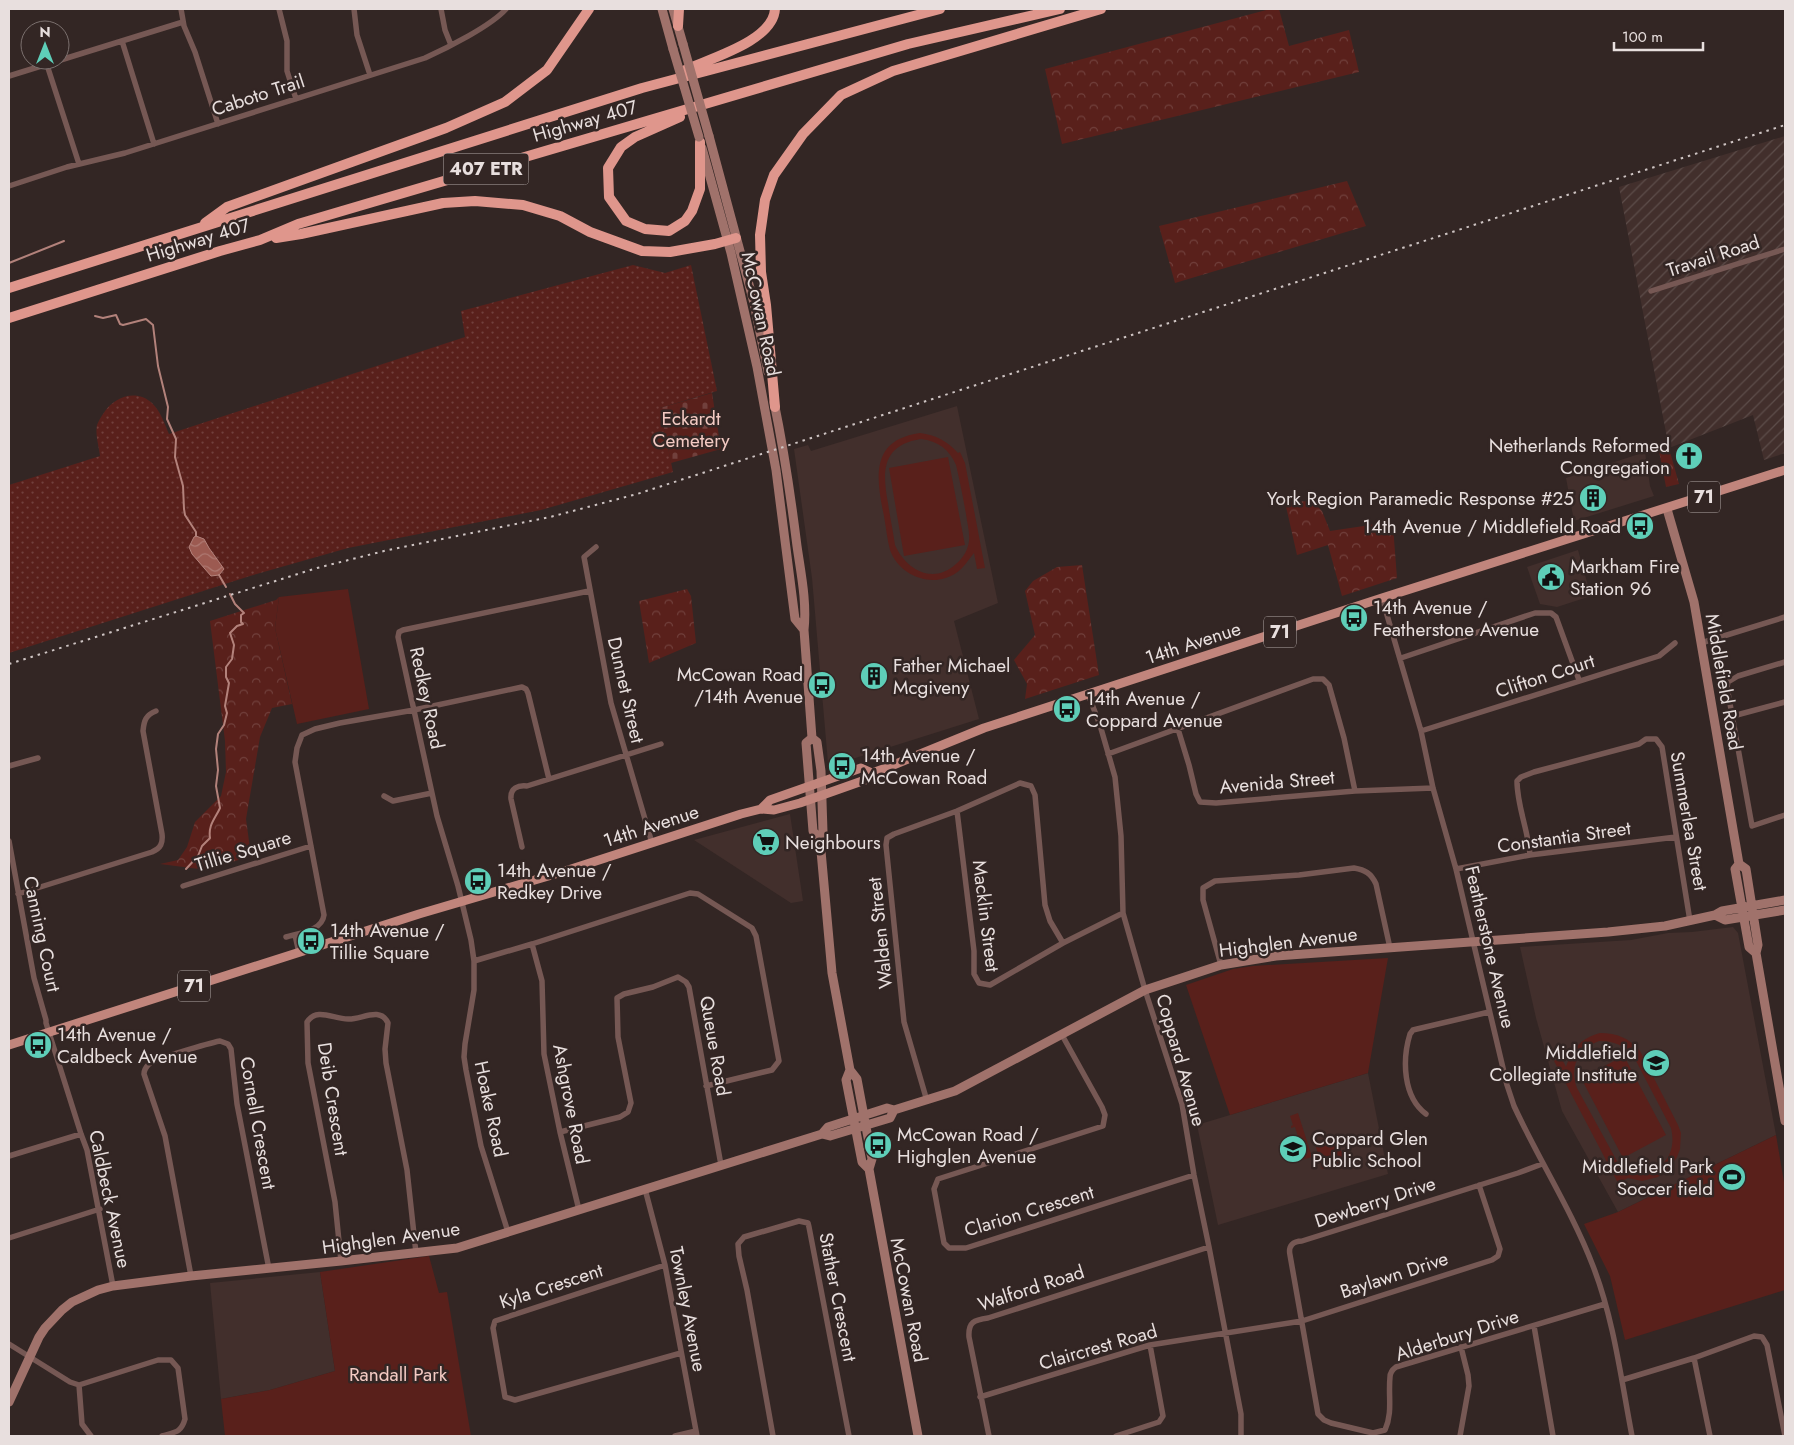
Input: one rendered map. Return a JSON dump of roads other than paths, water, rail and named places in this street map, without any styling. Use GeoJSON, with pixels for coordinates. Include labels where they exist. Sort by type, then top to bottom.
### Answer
{"type":"FeatureCollection","features":[{"type":"Feature","properties":{"kind":"highway"},"geometry":{"type":"LineString","coordinates":[[199,228],[227,207],[446,128],[505,102],[547,70],[589,9]]}},
{"type":"Feature","properties":{"kind":"highway"},"geometry":{"type":"LineString","coordinates":[[678,26],[680,9]]}},
{"type":"Feature","properties":{"kind":"highway"},"geometry":{"type":"LineString","coordinates":[[656,84],[749,43],[767,27],[776,9]]}},
{"type":"Feature","properties":{"kind":"highway","name":"Highway 407"},"geometry":{"type":"LineString","coordinates":[[9,288],[656,84],[940,9]]}},
{"type":"Feature","properties":{"kind":"highway","name":"Highway 407"},"geometry":{"type":"LineString","coordinates":[[9,318],[220,250],[260,240],[308,221],[908,44],[1060,9]]}},
{"type":"Feature","properties":{"kind":"highway"},"geometry":{"type":"LineString","coordinates":[[775,407],[766,305],[761,272],[760,235],[765,200],[774,176],[803,134],[841,95],[893,71],[1101,9]]}},
{"type":"Feature","properties":{"kind":"highway"},"geometry":{"type":"LineString","coordinates":[[703,138],[700,189],[692,210],[685,221],[669,231],[645,229],[626,221],[609,197],[608,168],[621,147],[635,137],[713,102]]}},
{"type":"Feature","properties":{"kind":"highway"},"geometry":{"type":"LineString","coordinates":[[260,240],[301,234],[443,203],[475,201],[523,205],[560,216],[590,232],[642,251],[670,252],[732,239]]}},
{"type":"Feature","properties":{"kind":"main road","name":"McCowan Road"},"geometry":{"type":"LineString","coordinates":[[662,9],[703,138],[732,239],[754,303],[786,458],[803,589],[812,738],[817,742],[822,782],[823,832],[820,840],[832,973],[850,1070],[857,1079],[865,1120],[872,1160],[868,1169]]}},
{"type":"Feature","properties":{"kind":"main road","name":"McCowan Road"},"geometry":{"type":"LineString","coordinates":[[673,9],[683,44],[703,138]]}},
{"type":"Feature","properties":{"kind":"main road","name":"McCowan Road"},"geometry":{"type":"LineString","coordinates":[[732,239],[776,470],[795,619],[804,630]]}},
{"type":"Feature","properties":{"kind":"main road","name":"14th Avenue"},"geometry":{"type":"LineString","coordinates":[[9,1045],[741,814],[761,809],[774,810],[822,796],[865,780],[872,772],[984,728],[1577,535],[1785,470]]}},
{"type":"Feature","properties":{"kind":"main road","name":"Middlefield Road"},"geometry":{"type":"LineString","coordinates":[[1667,508],[1694,602],[1739,864],[1735,869],[1758,945],[1756,953],[1785,1121]]}},
{"type":"Feature","properties":{"kind":"main road","name":"McCowan Road"},"geometry":{"type":"LineString","coordinates":[[812,738],[806,743],[811,786],[813,831],[820,840]]}},
{"type":"Feature","properties":{"kind":"main road","name":"14th Avenue"},"geometry":{"type":"LineString","coordinates":[[761,809],[770,800],[861,768],[872,772]]}},
{"type":"Feature","properties":{"kind":"main road","name":"Highglen Avenue"},"geometry":{"type":"LineString","coordinates":[[9,1402],[45,1328],[62,1310],[84,1296],[113,1286],[457,1248],[822,1134],[830,1136],[854,1123],[890,1118],[894,1110],[955,1091],[1145,990],[1221,965],[1276,956],[1608,932],[1665,926],[1715,915],[1722,911],[1785,900]]}},
{"type":"Feature","properties":{"kind":"main road","name":"Highglen Avenue"},"geometry":{"type":"LineString","coordinates":[[1715,915],[1725,920],[1785,910]]}},
{"type":"Feature","properties":{"kind":"main road","name":"McCowan Road"},"geometry":{"type":"LineString","coordinates":[[850,1070],[846,1080],[862,1162],[868,1169],[918,1436]]}},
{"type":"Feature","properties":{"kind":"street"},"geometry":{"type":"LineString","coordinates":[[181,9],[183,22],[195,52],[218,124]]}},
{"type":"Feature","properties":{"kind":"street"},"geometry":{"type":"LineString","coordinates":[[279,9],[287,41],[287,71],[296,99]]}},
{"type":"Feature","properties":{"kind":"street"},"geometry":{"type":"LineString","coordinates":[[354,9],[357,35],[370,75]]}},
{"type":"Feature","properties":{"kind":"street"},"geometry":{"type":"LineString","coordinates":[[441,9],[445,30],[451,45]]}},
{"type":"Feature","properties":{"kind":"street","name":"Caboto Trail"},"geometry":{"type":"LineString","coordinates":[[9,186],[79,164],[125,153],[425,58],[451,45],[497,17],[506,9]]}},
{"type":"Feature","properties":{"kind":"street"},"geometry":{"type":"LineString","coordinates":[[70,58],[183,22]]}},
{"type":"Feature","properties":{"kind":"street"},"geometry":{"type":"LineString","coordinates":[[122,41],[154,144]]}},
{"type":"Feature","properties":{"kind":"street"},"geometry":{"type":"LineString","coordinates":[[9,76],[30,70]]}},
{"type":"Feature","properties":{"kind":"street"},"geometry":{"type":"LineString","coordinates":[[49,70],[79,164]]}},
{"type":"Feature","properties":{"kind":"street","name":"Travail Road"},"geometry":{"type":"LineString","coordinates":[[1651,292],[1785,249]]}},
{"type":"Feature","properties":{"kind":"street","name":"Dunnet Street"},"geometry":{"type":"LineString","coordinates":[[596,547],[584,556],[608,695],[652,843]]}},
{"type":"Feature","properties":{"kind":"street","name":"Redkey Road"},"geometry":{"type":"LineString","coordinates":[[462,901],[432,793],[399,644],[399,632],[589,591]]}},
{"type":"Feature","properties":{"kind":"street","name":"Featherstone Avenue"},"geometry":{"type":"LineString","coordinates":[[1382,598],[1421,731],[1433,788],[1456,869],[1514,1106],[1542,1164],[1585,1244],[1599,1281],[1612,1329],[1632,1436]]}},
{"type":"Feature","properties":{"kind":"street"},"geometry":{"type":"LineString","coordinates":[[1400,658],[1520,617],[1544,612],[1556,617],[1579,680]]}},
{"type":"Feature","properties":{"kind":"street"},"geometry":{"type":"LineString","coordinates":[[1701,643],[1785,617]]}},
{"type":"Feature","properties":{"kind":"street","name":"Clifton Court"},"geometry":{"type":"LineString","coordinates":[[1421,731],[1659,656],[1675,643]]}},
{"type":"Feature","properties":{"kind":"street"},"geometry":{"type":"LineString","coordinates":[[1785,662],[1734,679],[1728,682],[1727,687],[1752,826],[1785,815]]}},
{"type":"Feature","properties":{"kind":"street"},"geometry":{"type":"LineString","coordinates":[[1108,754],[1313,679],[1322,679],[1330,685],[1355,790]]}},
{"type":"Feature","properties":{"kind":"street"},"geometry":{"type":"LineString","coordinates":[[414,710],[518,688],[526,689],[549,779]]}},
{"type":"Feature","properties":{"kind":"street","name":"Coppard Avenue"},"geometry":{"type":"LineString","coordinates":[[1088,694],[1115,777],[1121,836],[1123,913],[1145,990],[1182,1104],[1241,1414],[1241,1436]]}},
{"type":"Feature","properties":{"kind":"street"},"geometry":{"type":"LineString","coordinates":[[1733,716],[1785,702]]}},
{"type":"Feature","properties":{"kind":"street"},"geometry":{"type":"LineString","coordinates":[[18,894],[158,849],[163,840],[143,731],[144,722],[148,714],[156,710]]}},
{"type":"Feature","properties":{"kind":"street","name":"Tillie Square"},"geometry":{"type":"LineString","coordinates":[[286,937],[319,926],[323,920],[323,908],[294,762],[302,735],[328,726],[414,710]]}},
{"type":"Feature","properties":{"kind":"street","name":"Avenida Street"},"geometry":{"type":"LineString","coordinates":[[1178,729],[1196,794],[1200,802],[1216,803],[1355,790],[1433,788]]}},
{"type":"Feature","properties":{"kind":"street","name":"Summerlea Street"},"geometry":{"type":"LineString","coordinates":[[1530,855],[1518,798],[1517,781],[1521,777],[1639,744],[1646,739],[1656,739],[1662,747],[1690,921]]}},
{"type":"Feature","properties":{"kind":"street"},"geometry":{"type":"LineString","coordinates":[[522,847],[511,794],[515,788],[527,786],[661,744]]}},
{"type":"Feature","properties":{"kind":"street"},"geometry":{"type":"LineString","coordinates":[[9,766],[38,758]]}},
{"type":"Feature","properties":{"kind":"street","name":"Walden Street"},"geometry":{"type":"LineString","coordinates":[[927,1101],[904,1022],[886,845],[887,838],[890,835],[957,811],[1020,783],[1031,786],[1035,795],[1045,905],[1050,921],[1063,944]]}},
{"type":"Feature","properties":{"kind":"street"},"geometry":{"type":"LineString","coordinates":[[384,796],[393,801],[432,793]]}},
{"type":"Feature","properties":{"kind":"street","name":"Macklin Street"},"geometry":{"type":"LineString","coordinates":[[957,811],[973,942],[974,974],[979,983],[990,985],[1123,913]]}},
{"type":"Feature","properties":{"kind":"street","name":"Constantia Street"},"geometry":{"type":"LineString","coordinates":[[1456,869],[1530,855],[1676,837]]}},
{"type":"Feature","properties":{"kind":"street","name":"Canning Court"},"geometry":{"type":"LineString","coordinates":[[9,842],[34,978],[49,1032]]}},
{"type":"Feature","properties":{"kind":"street","name":"Tillie Square"},"geometry":{"type":"LineString","coordinates":[[183,886],[311,846]]}},
{"type":"Feature","properties":{"kind":"street"},"geometry":{"type":"LineString","coordinates":[[1221,965],[1203,900],[1204,888],[1215,881],[1299,875],[1354,868],[1362,869],[1371,875],[1376,884],[1390,948]]}},
{"type":"Feature","properties":{"kind":"street"},"geometry":{"type":"LineString","coordinates":[[474,961],[690,893],[698,894],[752,928],[756,936],[779,1061],[772,1070],[706,1086]]}},
{"type":"Feature","properties":{"kind":"street","name":"Hoake Road"},"geometry":{"type":"LineString","coordinates":[[462,901],[474,961],[474,990],[464,1057],[481,1146],[508,1232]]}},
{"type":"Feature","properties":{"kind":"street"},"geometry":{"type":"LineString","coordinates":[[295,934],[299,953]]}},
{"type":"Feature","properties":{"kind":"street","name":"Ashgrove Road"},"geometry":{"type":"LineString","coordinates":[[532,944],[542,981],[544,1054],[579,1210]]}},
{"type":"Feature","properties":{"kind":"street","name":"Queue Road"},"geometry":{"type":"LineString","coordinates":[[560,1132],[620,1116],[628,1112],[630,1103],[618,1037],[617,998],[624,994],[678,977],[686,982],[689,987],[721,1165]]}},
{"type":"Feature","properties":{"kind":"street"},"geometry":{"type":"LineString","coordinates":[[1426,1114],[1418,1108],[1407,1081],[1406,1058],[1410,1034],[1418,1028],[1490,1012]]}},
{"type":"Feature","properties":{"kind":"street","name":"Deib Crescent"},"geometry":{"type":"LineString","coordinates":[[341,1262],[335,1202],[308,1063],[307,1022],[313,1015],[322,1014],[349,1020],[368,1015],[379,1015],[388,1023],[385,1049],[386,1063],[407,1170],[416,1253]]}},
{"type":"Feature","properties":{"kind":"street","name":"Caldbeck Avenue"},"geometry":{"type":"LineString","coordinates":[[49,1032],[87,1150],[100,1209],[113,1286]]}},
{"type":"Feature","properties":{"kind":"street","name":"Clarion Crescent"},"geometry":{"type":"LineString","coordinates":[[1062,1034],[1102,1107],[1105,1115],[1103,1126],[938,1179],[934,1189],[944,1243],[949,1248],[966,1248],[1194,1175]]}},
{"type":"Feature","properties":{"kind":"street","name":"Cornell Crescent"},"geometry":{"type":"LineString","coordinates":[[191,1276],[165,1136],[144,1070],[149,1064],[159,1060],[220,1041],[228,1044],[230,1049],[236,1104],[269,1269]]}},
{"type":"Feature","properties":{"kind":"street"},"geometry":{"type":"LineString","coordinates":[[9,1156],[81,1134]]}},
{"type":"Feature","properties":{"kind":"street","name":"Dewberry Drive"},"geometry":{"type":"LineString","coordinates":[[1302,1321],[1289,1249],[1297,1241],[1542,1164]]}},
{"type":"Feature","properties":{"kind":"street","name":"Baylawn Drive"},"geometry":{"type":"LineString","coordinates":[[1226,1333],[1302,1321],[1492,1260],[1498,1256],[1500,1249],[1479,1185]]}},
{"type":"Feature","properties":{"kind":"street","name":"Townley Avenue"},"geometry":{"type":"LineString","coordinates":[[644,1189],[665,1266],[697,1433]]}},
{"type":"Feature","properties":{"kind":"street"},"geometry":{"type":"LineString","coordinates":[[9,1238],[100,1209]]}},
{"type":"Feature","properties":{"kind":"street","name":"Stather Crescent"},"geometry":{"type":"LineString","coordinates":[[773,1436],[738,1244],[744,1237],[799,1221],[808,1223],[809,1227],[849,1436]]}},
{"type":"Feature","properties":{"kind":"street","name":"Walford Road"},"geometry":{"type":"LineString","coordinates":[[989,1436],[969,1337],[968,1328],[972,1323],[978,1319],[988,1318],[1209,1246]]}},
{"type":"Feature","properties":{"kind":"street","name":"Kyla Crescent"},"geometry":{"type":"LineString","coordinates":[[665,1266],[494,1321],[493,1328],[500,1373],[506,1397],[515,1400],[681,1353]]}},
{"type":"Feature","properties":{"kind":"street","name":"Alderbury Drive"},"geometry":{"type":"LineString","coordinates":[[1302,1321],[1320,1418],[1331,1423],[1373,1433],[1385,1430],[1389,1422],[1391,1410],[1390,1378],[1392,1370],[1396,1367],[1605,1304]]}},
{"type":"Feature","properties":{"kind":"street"},"geometry":{"type":"LineString","coordinates":[[1534,1326],[1553,1436]]}},
{"type":"Feature","properties":{"kind":"street","name":"Claircrest Road"},"geometry":{"type":"LineString","coordinates":[[980,1397],[1150,1345],[1226,1333]]}},
{"type":"Feature","properties":{"kind":"street"},"geometry":{"type":"LineString","coordinates":[[1622,1380],[1694,1358],[1754,1336],[1764,1339],[1769,1352],[1785,1436]]}},
{"type":"Feature","properties":{"kind":"street"},"geometry":{"type":"LineString","coordinates":[[9,1344],[79,1386],[158,1360],[170,1360],[178,1368],[184,1426],[181,1430],[162,1436]]}},
{"type":"Feature","properties":{"kind":"street"},"geometry":{"type":"LineString","coordinates":[[1116,1436],[1158,1422],[1163,1416],[1150,1345]]}},
{"type":"Feature","properties":{"kind":"street"},"geometry":{"type":"LineString","coordinates":[[1460,1436],[1469,1386],[1461,1347]]}},
{"type":"Feature","properties":{"kind":"street"},"geometry":{"type":"LineString","coordinates":[[1694,1358],[1710,1436]]}},
{"type":"Feature","properties":{"kind":"street"},"geometry":{"type":"LineString","coordinates":[[79,1386],[82,1424],[91,1436]]}},
{"type":"Feature","properties":{"kind":"street"},"geometry":{"type":"LineString","coordinates":[[675,1436],[697,1433]]}},
{"type":"Feature","properties":{"kind":"water"},"geometry":{"type":"Polygon","coordinates":[[[196,536],[204,539],[224,569],[219,575],[211,576],[192,554],[189,547],[196,536]]]}},
{"type":"Feature","properties":{"kind":"waterway"},"geometry":{"type":"LineString","coordinates":[[9,263],[64,241]]}},
{"type":"Feature","properties":{"kind":"waterway"},"geometry":{"type":"LineString","coordinates":[[95,316],[103,318],[116,315],[120,324],[123,325],[146,319],[153,325],[158,366],[168,407],[167,419],[176,439],[175,457],[183,486],[185,515],[196,532],[196,536]]}},
{"type":"Feature","properties":{"kind":"waterway"},"geometry":{"type":"LineString","coordinates":[[219,575],[226,587]]}},
{"type":"Feature","properties":{"kind":"waterway"},"geometry":{"type":"LineString","coordinates":[[186,869],[198,856],[202,846],[210,838],[211,826],[220,808],[216,786],[218,770],[216,749],[218,734],[224,725],[227,713],[225,706],[229,683],[226,677],[226,667],[232,659],[234,645],[230,633],[237,626],[243,624],[241,622],[241,615],[244,613],[235,604],[230,594]]}},
{"type":"Feature","properties":{"kind":"railway"},"geometry":{"type":"LineString","coordinates":[[9,664],[317,568],[388,550],[550,517],[637,494],[1785,125]]}},
{"type":"Feature","properties":{"kind":"place","name":"Netherlands Reformed Congregation"},"geometry":{"type":"Point","coordinates":[1689,456]}},
{"type":"Feature","properties":{"kind":"place","name":"York Region Paramedic Response #25"},"geometry":{"type":"Point","coordinates":[1593,498]}},
{"type":"Feature","properties":{"kind":"place","name":"14th Avenue / Middlefield Road"},"geometry":{"type":"Point","coordinates":[1640,526]}},
{"type":"Feature","properties":{"kind":"place","name":"Markham Fire Station 96"},"geometry":{"type":"Point","coordinates":[1551,577]}},
{"type":"Feature","properties":{"kind":"place","name":"14th Avenue / Featherstone Avenue"},"geometry":{"type":"Point","coordinates":[1354,618]}},
{"type":"Feature","properties":{"kind":"place","name":"Father Michael Mcgiveny"},"geometry":{"type":"Point","coordinates":[874,676]}},
{"type":"Feature","properties":{"kind":"place","name":"McCowan Road /14th Avenue"},"geometry":{"type":"Point","coordinates":[822,685]}},
{"type":"Feature","properties":{"kind":"place","name":"14th Avenue / Coppard Avenue"},"geometry":{"type":"Point","coordinates":[1067,709]}},
{"type":"Feature","properties":{"kind":"place","name":"14th Avenue / McCowan Road"},"geometry":{"type":"Point","coordinates":[842,766]}},
{"type":"Feature","properties":{"kind":"place","name":"Neighbours"},"geometry":{"type":"Point","coordinates":[766,842]}},
{"type":"Feature","properties":{"kind":"place","name":"14th Avenue / Redkey Drive"},"geometry":{"type":"Point","coordinates":[478,881]}},
{"type":"Feature","properties":{"kind":"place","name":"14th Avenue / Tillie Square"},"geometry":{"type":"Point","coordinates":[311,941]}},
{"type":"Feature","properties":{"kind":"place","name":"14th Avenue / Caldbeck Avenue"},"geometry":{"type":"Point","coordinates":[38,1045]}},
{"type":"Feature","properties":{"kind":"place","name":"Middlefield Collegiate Institute"},"geometry":{"type":"Point","coordinates":[1656,1063]}},
{"type":"Feature","properties":{"kind":"place","name":"McCowan Road / Highglen Avenue"},"geometry":{"type":"Point","coordinates":[878,1145]}},
{"type":"Feature","properties":{"kind":"place","name":"Coppard Glen Public School"},"geometry":{"type":"Point","coordinates":[1293,1149]}},
{"type":"Feature","properties":{"kind":"place","name":"Middlefield Park Soccer field"},"geometry":{"type":"Point","coordinates":[1732,1177]}},
{"type":"Feature","properties":{"kind":"park label","name":"Eckardt Cemetery"},"geometry":{"type":"Point","coordinates":[691,429]}},
{"type":"Feature","properties":{"kind":"park label","name":"Randall Park"},"geometry":{"type":"Point","coordinates":[398,1374]}}]}
